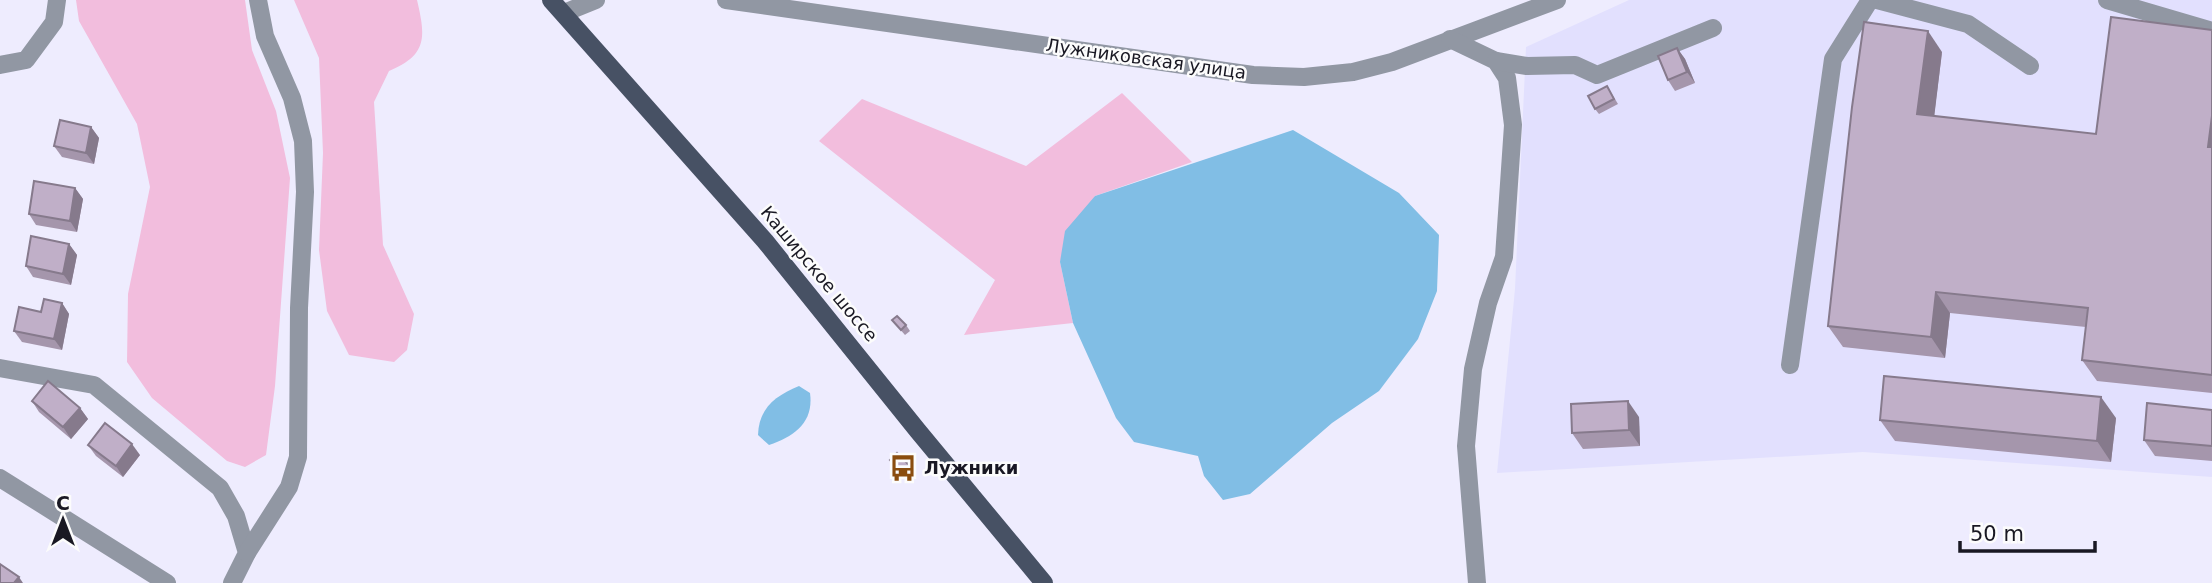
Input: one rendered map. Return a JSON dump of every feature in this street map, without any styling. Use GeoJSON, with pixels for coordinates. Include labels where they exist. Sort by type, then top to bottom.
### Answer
{"type":"FeatureCollection","features":[{"type":"Feature","properties":{"kind":"main road","name":"Каширское шоссе"},"geometry":{"type":"LineString","coordinates":[[557,7],[765,240],[1044,583]]}},
{"type":"Feature","properties":{"kind":"street"},"geometry":{"type":"LineString","coordinates":[[0,65],[26,60],[54,22],[57,0]]}},
{"type":"Feature","properties":{"kind":"street"},"geometry":{"type":"LineString","coordinates":[[232,583],[247,553],[289,486],[298,457],[299,307],[305,192],[303,141],[292,98],[265,36],[258,0]]}},
{"type":"Feature","properties":{"kind":"street"},"geometry":{"type":"LineString","coordinates":[[557,7],[596,0]]}},
{"type":"Feature","properties":{"kind":"street","name":"Лужниковская улица"},"geometry":{"type":"LineString","coordinates":[[726,0],[1253,75],[1304,78],[1353,72],[1392,62],[1557,0]]}},
{"type":"Feature","properties":{"kind":"street"},"geometry":{"type":"LineString","coordinates":[[1790,365],[1833,59],[1870,0]]}},
{"type":"Feature","properties":{"kind":"street"},"geometry":{"type":"LineString","coordinates":[[1877,0],[1968,24],[2030,66]]}},
{"type":"Feature","properties":{"kind":"street"},"geometry":{"type":"LineString","coordinates":[[2107,0],[2212,31]]}},
{"type":"Feature","properties":{"kind":"street"},"geometry":{"type":"LineString","coordinates":[[1450,39],[1496,61],[1527,66],[1575,65],[1597,75],[1713,28]]}},
{"type":"Feature","properties":{"kind":"street"},"geometry":{"type":"LineString","coordinates":[[1477,583],[1466,446],[1473,369],[1488,303],[1504,257],[1513,125],[1507,78],[1496,61]]}},
{"type":"Feature","properties":{"kind":"street"},"geometry":{"type":"LineString","coordinates":[[0,368],[94,385],[220,488],[236,516],[247,553]]}},
{"type":"Feature","properties":{"kind":"street"},"geometry":{"type":"LineString","coordinates":[[0,478],[167,583]]}},
{"type":"Feature","properties":{"kind":"shaded area"},"geometry":{"type":"Polygon","coordinates":[[[76,0],[245,0],[252,50],[276,111],[290,178],[275,386],[266,455],[245,467],[227,461],[152,398],[127,362],[128,294],[150,187],[137,124],[79,21],[76,0]]]}},
{"type":"Feature","properties":{"kind":"shaded area"},"geometry":{"type":"Polygon","coordinates":[[[294,0],[417,0],[422,25],[421,44],[411,58],[389,71],[374,102],[383,245],[414,314],[407,350],[394,362],[349,355],[327,311],[319,250],[323,153],[319,58],[294,0]]]}},
{"type":"Feature","properties":{"kind":"shaded area"},"geometry":{"type":"Polygon","coordinates":[[[1629,0],[2212,0],[2212,477],[1863,452],[1497,473],[1515,289],[1526,47],[1629,0]]]}},
{"type":"Feature","properties":{"kind":"shaded area"},"geometry":{"type":"Polygon","coordinates":[[[1122,93],[1192,162],[1095,196],[1060,262],[1073,323],[964,335],[995,280],[819,141],[862,99],[1026,166],[1122,93]]]}},
{"type":"Feature","properties":{"kind":"water"},"geometry":{"type":"Polygon","coordinates":[[[1293,130],[1399,193],[1439,235],[1437,291],[1418,339],[1379,391],[1332,423],[1250,494],[1223,500],[1204,476],[1198,456],[1134,442],[1116,418],[1073,323],[1060,262],[1065,231],[1095,196],[1293,130]]]}},
{"type":"Feature","properties":{"kind":"water"},"geometry":{"type":"Polygon","coordinates":[[[799,386],[810,393],[806,420],[787,437],[769,445],[758,435],[761,417],[776,399],[799,386]]]}},
{"type":"Feature","properties":{"kind":"building"},"geometry":{"type":"Polygon","coordinates":[[[2111,17],[2212,30],[2212,116],[2208,147],[2212,147],[2212,375],[2082,360],[2088,308],[1936,292],[1931,337],[1828,326],[1864,22],[1928,31],[1917,114],[2096,134],[2111,17]]]}},
{"type":"Feature","properties":{"kind":"building"},"geometry":{"type":"Polygon","coordinates":[[[1677,48],[1687,72],[1668,80],[1658,56],[1677,48]]]}},
{"type":"Feature","properties":{"kind":"building"},"geometry":{"type":"Polygon","coordinates":[[[1607,86],[1614,99],[1595,109],[1588,96],[1607,86]]]}},
{"type":"Feature","properties":{"kind":"building"},"geometry":{"type":"Polygon","coordinates":[[[60,120],[91,127],[86,153],[54,146],[60,120]]]}},
{"type":"Feature","properties":{"kind":"building"},"geometry":{"type":"Polygon","coordinates":[[[34,181],[75,188],[70,221],[29,214],[34,181]]]}},
{"type":"Feature","properties":{"kind":"building"},"geometry":{"type":"Polygon","coordinates":[[[31,236],[69,244],[63,274],[26,266],[31,236]]]}},
{"type":"Feature","properties":{"kind":"building"},"geometry":{"type":"Polygon","coordinates":[[[44,299],[62,303],[54,339],[14,331],[19,307],[41,312],[44,299]]]}},
{"type":"Feature","properties":{"kind":"building"},"geometry":{"type":"Polygon","coordinates":[[[897,316],[906,325],[901,330],[892,320],[897,316]]]}},
{"type":"Feature","properties":{"kind":"building"},"geometry":{"type":"Polygon","coordinates":[[[1884,376],[2101,397],[2097,441],[1880,420],[1884,376]]]}},
{"type":"Feature","properties":{"kind":"building"},"geometry":{"type":"Polygon","coordinates":[[[48,381],[80,408],[63,427],[32,401],[48,381]]]}},
{"type":"Feature","properties":{"kind":"building"},"geometry":{"type":"Polygon","coordinates":[[[1628,401],[1629,430],[1572,433],[1571,404],[1628,401]]]}},
{"type":"Feature","properties":{"kind":"building"},"geometry":{"type":"Polygon","coordinates":[[[2147,403],[2212,410],[2212,446],[2144,440],[2147,403]]]}},
{"type":"Feature","properties":{"kind":"building"},"geometry":{"type":"Polygon","coordinates":[[[105,423],[132,444],[116,466],[88,445],[105,423]]]}},
{"type":"Feature","properties":{"kind":"building"},"geometry":{"type":"Polygon","coordinates":[[[897,453],[912,468],[904,475],[890,460],[897,453]]]}},
{"type":"Feature","properties":{"kind":"building"},"geometry":{"type":"Polygon","coordinates":[[[0,564],[19,577],[14,583],[0,583],[0,564]]]}},
{"type":"Feature","properties":{"kind":"place","name":"Лужники"},"geometry":{"type":"Point","coordinates":[903,468]}}]}
